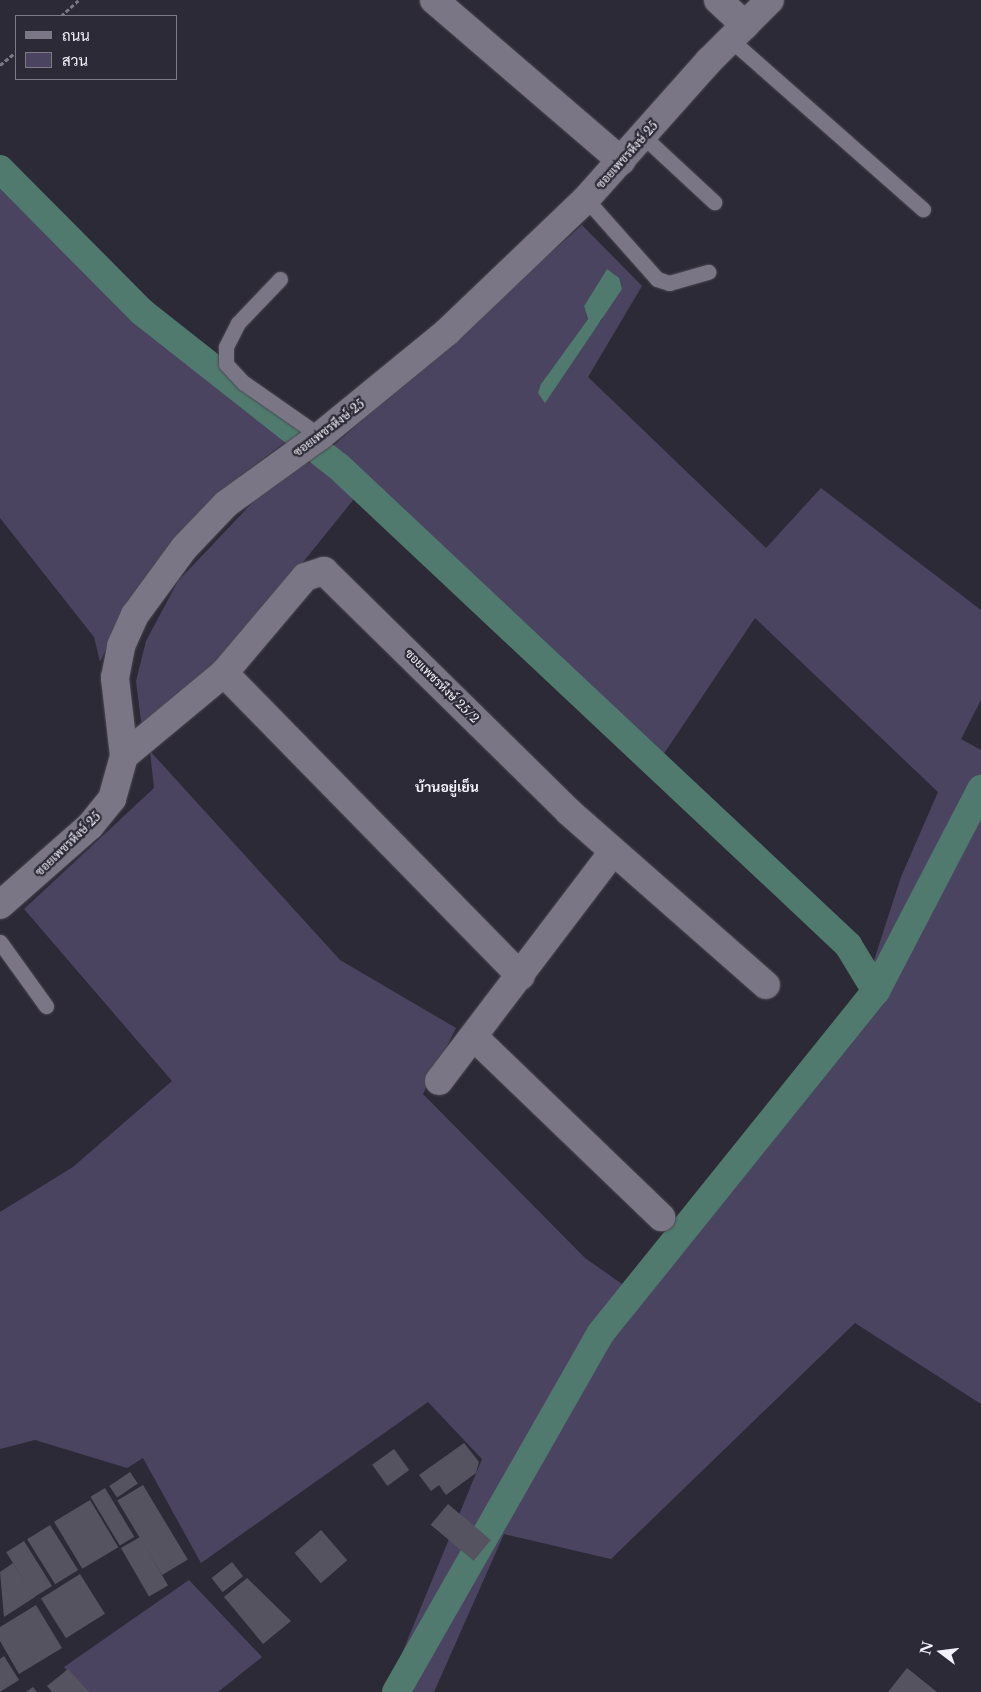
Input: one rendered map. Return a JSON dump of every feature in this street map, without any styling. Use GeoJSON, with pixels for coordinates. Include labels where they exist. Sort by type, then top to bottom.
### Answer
{"type":"FeatureCollection","features":[{"type":"Feature","properties":{"kind":"street"},"geometry":{"type":"LineString","coordinates":[[434,0],[620,161]]}},
{"type":"Feature","properties":{"kind":"street"},"geometry":{"type":"LineString","coordinates":[[718,0],[738,32]]}},
{"type":"Feature","properties":{"kind":"street","name":"ซอยเพชรหึงษ์ 25"},"geometry":{"type":"LineString","coordinates":[[0,905],[90,826],[112,799],[124,756],[115,678],[121,646],[135,615],[184,548],[226,504],[320,436],[447,332],[586,199],[738,32],[770,0]]}},
{"type":"Feature","properties":{"kind":"street","name":"ซอยเพชรหึงษ์ 25/2"},"geometry":{"type":"LineString","coordinates":[[124,756],[224,674],[305,577],[324,571],[613,852],[766,985]]}},
{"type":"Feature","properties":{"kind":"street"},"geometry":{"type":"LineString","coordinates":[[224,674],[521,976]]}},
{"type":"Feature","properties":{"kind":"street"},"geometry":{"type":"LineString","coordinates":[[439,1081],[521,976],[613,852]]}},
{"type":"Feature","properties":{"kind":"street"},"geometry":{"type":"LineString","coordinates":[[474,1037],[661,1217]]}},
{"type":"Feature","properties":{"kind":"lane"},"geometry":{"type":"LineString","coordinates":[[738,32],[923,209]]}},
{"type":"Feature","properties":{"kind":"lane"},"geometry":{"type":"LineString","coordinates":[[644,137],[714,202]]}},
{"type":"Feature","properties":{"kind":"lane"},"geometry":{"type":"LineString","coordinates":[[586,199],[657,279],[669,283],[708,272]]}},
{"type":"Feature","properties":{"kind":"lane"},"geometry":{"type":"LineString","coordinates":[[280,279],[238,323],[226,347],[226,364],[244,383],[320,436]]}},
{"type":"Feature","properties":{"kind":"lane"},"geometry":{"type":"LineString","coordinates":[[0,942],[46,1006]]}},
{"type":"Feature","properties":{"kind":"path"},"geometry":{"type":"LineString","coordinates":[[61,15],[79,0]]}},
{"type":"Feature","properties":{"kind":"path"},"geometry":{"type":"LineString","coordinates":[[0,65],[15,53]]}},
{"type":"Feature","properties":{"kind":"green space"},"geometry":{"type":"Polygon","coordinates":[[[0,189],[148,334],[287,441],[240,476],[130,598],[100,662],[94,637],[0,518],[0,189]]]}},
{"type":"Feature","properties":{"kind":"green space"},"geometry":{"type":"Polygon","coordinates":[[[582,225],[642,286],[588,377],[766,548],[821,488],[981,610],[981,700],[961,739],[981,750],[981,1404],[855,1323],[611,1559],[504,1534],[434,1692],[386,1692],[482,1459],[428,1402],[201,1563],[143,1458],[127,1468],[35,1440],[0,1449],[0,1212],[73,1167],[172,1081],[24,909],[154,788],[150,751],[340,960],[456,1028],[423,1094],[585,1258],[622,1284],[865,988],[901,877],[938,792],[755,618],[659,761],[332,447],[582,225]],[[607,269],[584,306],[588,319],[541,384],[602,320],[607,269]]]}},
{"type":"Feature","properties":{"kind":"green space"},"geometry":{"type":"Polygon","coordinates":[[[291,462],[316,463],[362,489],[233,649],[142,729],[136,681],[146,641],[178,581],[291,462]]]}},
{"type":"Feature","properties":{"kind":"green space"},"geometry":{"type":"Polygon","coordinates":[[[189,1580],[262,1657],[218,1692],[86,1692],[64,1667],[189,1580]]]}},
{"type":"Feature","properties":{"kind":"shaded area"},"geometry":{"type":"Polygon","coordinates":[[[607,269],[619,278],[622,289],[545,403],[538,393],[541,384],[588,319],[584,306],[607,269]]]}},
{"type":"Feature","properties":{"kind":"building"},"geometry":{"type":"Polygon","coordinates":[[[464,1443],[479,1462],[476,1473],[446,1495],[439,1485],[431,1491],[419,1475],[464,1443]]]}},
{"type":"Feature","properties":{"kind":"building"},"geometry":{"type":"Polygon","coordinates":[[[394,1449],[409,1470],[387,1486],[372,1465],[394,1449]]]}},
{"type":"Feature","properties":{"kind":"building"},"geometry":{"type":"Polygon","coordinates":[[[130,1472],[138,1484],[117,1498],[109,1486],[130,1472]]]}},
{"type":"Feature","properties":{"kind":"building"},"geometry":{"type":"Polygon","coordinates":[[[143,1485],[188,1560],[162,1575],[117,1500],[143,1485]]]}},
{"type":"Feature","properties":{"kind":"building"},"geometry":{"type":"Polygon","coordinates":[[[105,1488],[134,1537],[120,1546],[90,1497],[105,1488]]]}},
{"type":"Feature","properties":{"kind":"building"},"geometry":{"type":"Polygon","coordinates":[[[90,1500],[118,1547],[82,1569],[54,1522],[90,1500]]]}},
{"type":"Feature","properties":{"kind":"building"},"geometry":{"type":"Polygon","coordinates":[[[448,1504],[491,1540],[474,1561],[431,1525],[448,1504]]]}},
{"type":"Feature","properties":{"kind":"building"},"geometry":{"type":"Polygon","coordinates":[[[50,1525],[78,1570],[55,1584],[27,1539],[50,1525]]]}},
{"type":"Feature","properties":{"kind":"building"},"geometry":{"type":"Polygon","coordinates":[[[321,1530],[347,1560],[321,1583],[295,1553],[321,1530]]]}},
{"type":"Feature","properties":{"kind":"building"},"geometry":{"type":"Polygon","coordinates":[[[140,1537],[168,1585],[149,1596],[121,1548],[140,1537]]]}},
{"type":"Feature","properties":{"kind":"building"},"geometry":{"type":"Polygon","coordinates":[[[24,1541],[52,1586],[34,1597],[6,1552],[24,1541]]]}},
{"type":"Feature","properties":{"kind":"building"},"geometry":{"type":"Polygon","coordinates":[[[232,1562],[243,1576],[223,1592],[212,1578],[232,1562]]]}},
{"type":"Feature","properties":{"kind":"building"},"geometry":{"type":"Polygon","coordinates":[[[13,1563],[35,1597],[4,1617],[0,1572],[13,1563]]]}},
{"type":"Feature","properties":{"kind":"building"},"geometry":{"type":"Polygon","coordinates":[[[80,1574],[105,1614],[66,1638],[41,1598],[80,1574]]]}},
{"type":"Feature","properties":{"kind":"building"},"geometry":{"type":"Polygon","coordinates":[[[247,1578],[291,1621],[263,1644],[224,1597],[247,1578]]]}},
{"type":"Feature","properties":{"kind":"building"},"geometry":{"type":"Polygon","coordinates":[[[36,1605],[62,1648],[19,1674],[0,1641],[0,1627],[36,1605]]]}},
{"type":"Feature","properties":{"kind":"building"},"geometry":{"type":"Polygon","coordinates":[[[4,1656],[19,1680],[0,1692],[0,1659],[4,1656]]]}},
{"type":"Feature","properties":{"kind":"building"},"geometry":{"type":"Polygon","coordinates":[[[907,1668],[937,1692],[888,1692],[907,1668]]]}},
{"type":"Feature","properties":{"kind":"building"},"geometry":{"type":"Polygon","coordinates":[[[68,1669],[89,1692],[52,1692],[47,1686],[68,1669]]]}},
{"type":"Feature","properties":{"kind":"building"},"geometry":{"type":"Polygon","coordinates":[[[33,1687],[37,1692],[26,1692],[33,1687]]]}},
{"type":"Feature","properties":{"kind":"waterway"},"geometry":{"type":"LineString","coordinates":[[0,169],[142,312],[338,466],[848,945],[876,991]]}},
{"type":"Feature","properties":{"kind":"waterway"},"geometry":{"type":"LineString","coordinates":[[396,1692],[600,1334],[876,991],[981,789]]}},
{"type":"Feature","properties":{"kind":"district","name":"บ้านอยู่เย็น"},"geometry":{"type":"Point","coordinates":[447,787]}}]}
